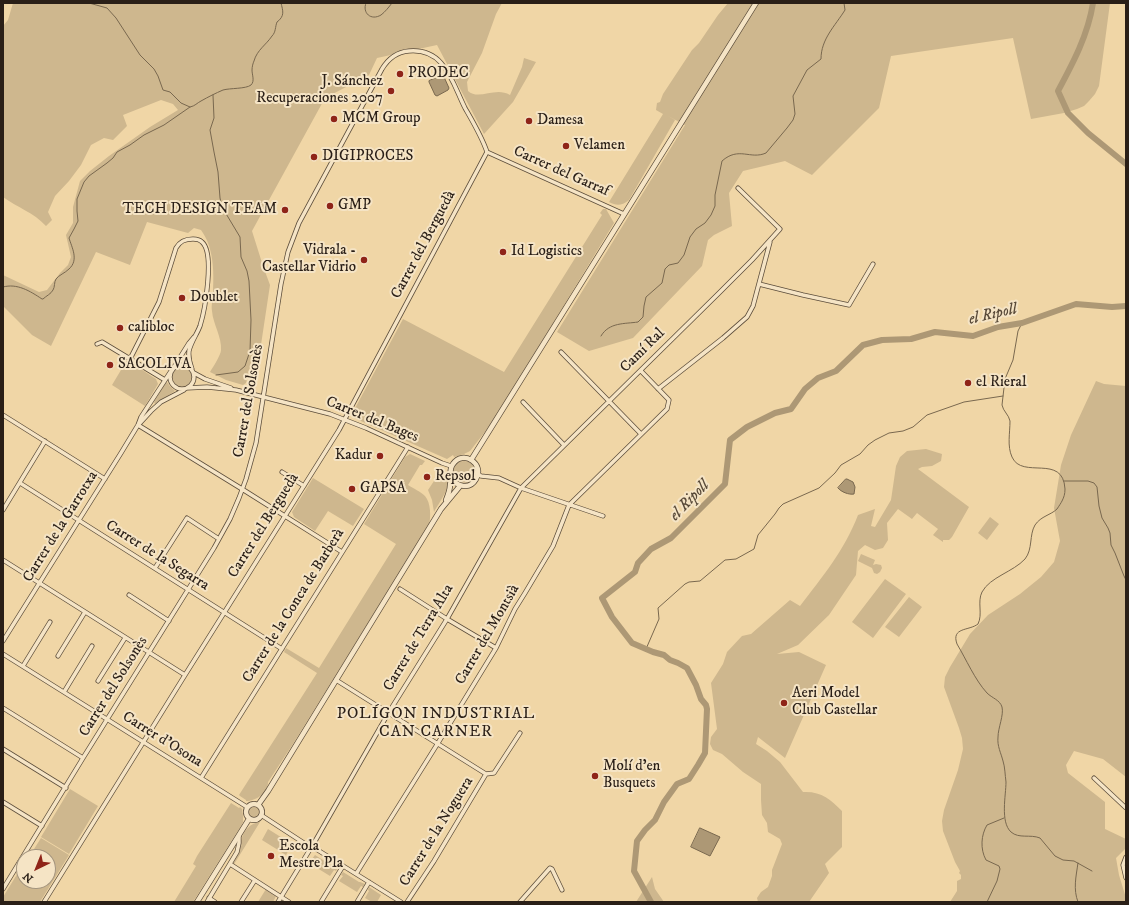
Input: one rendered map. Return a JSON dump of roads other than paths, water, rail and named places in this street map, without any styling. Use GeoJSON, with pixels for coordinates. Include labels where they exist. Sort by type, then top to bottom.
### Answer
{"type":"FeatureCollection","features":[{"type":"Feature","properties":{"kind":"street"},"geometry":{"type":"LineString","coordinates":[[471,460],[651,169],[756,3]]}},
{"type":"Feature","properties":{"kind":"street","name":"Carrer del Solsonès"},"geometry":{"type":"LineString","coordinates":[[3,889],[189,589],[230,518],[242,489],[256,443],[281,284],[288,252],[299,223],[386,63],[397,54],[406,51],[420,51],[429,53],[438,60],[448,72],[487,152]]}},
{"type":"Feature","properties":{"kind":"street","name":"Carrer del Garraf"},"geometry":{"type":"LineString","coordinates":[[487,152],[624,214]]}},
{"type":"Feature","properties":{"kind":"street","name":"Carrer del Berguedà"},"geometry":{"type":"LineString","coordinates":[[44,902],[304,486],[344,419],[487,152]]}},
{"type":"Feature","properties":{"kind":"street","name":"Camí Ral"},"geometry":{"type":"LineString","coordinates":[[521,488],[752,260],[780,229],[738,188]]}},
{"type":"Feature","properties":{"kind":"street","name":"Carrer de la Garrotxa"},"geometry":{"type":"LineString","coordinates":[[130,359],[160,302],[176,248],[180,242],[186,239],[199,240],[205,246],[207,252],[208,278],[207,297],[197,333],[191,345],[189,354],[193,371]]}},
{"type":"Feature","properties":{"kind":"street"},"geometry":{"type":"LineString","coordinates":[[658,389],[723,338],[747,317],[753,306],[770,240]]}},
{"type":"Feature","properties":{"kind":"street"},"geometry":{"type":"LineString","coordinates":[[759,284],[803,296],[848,305],[873,264]]}},
{"type":"Feature","properties":{"kind":"street","name":"Carrer de la Garrotxa"},"geometry":{"type":"LineString","coordinates":[[3,641],[105,479],[188,343],[197,333]]}},
{"type":"Feature","properties":{"kind":"street"},"geometry":{"type":"LineString","coordinates":[[97,344],[102,342],[165,380]]}},
{"type":"Feature","properties":{"kind":"street"},"geometry":{"type":"LineString","coordinates":[[561,352],[641,434]]}},
{"type":"Feature","properties":{"kind":"street"},"geometry":{"type":"LineString","coordinates":[[179,365],[186,365],[193,371],[194,382],[186,389],[178,389],[172,384],[170,378],[172,370],[179,365]]}},
{"type":"Feature","properties":{"kind":"street","name":"Carrer del Bages"},"geometry":{"type":"LineString","coordinates":[[193,371],[205,379],[236,390],[344,419],[451,466]]}},
{"type":"Feature","properties":{"kind":"street"},"geometry":{"type":"LineString","coordinates":[[569,505],[667,409],[669,400],[641,371]]}},
{"type":"Feature","properties":{"kind":"street","name":"Carrer del Bages"},"geometry":{"type":"LineString","coordinates":[[186,389],[207,387],[236,390]]}},
{"type":"Feature","properties":{"kind":"street","name":"Carrer de la Garrotxa"},"geometry":{"type":"LineString","coordinates":[[138,425],[161,402],[186,389]]}},
{"type":"Feature","properties":{"kind":"street"},"geometry":{"type":"LineString","coordinates":[[523,402],[564,445]]}},
{"type":"Feature","properties":{"kind":"street"},"geometry":{"type":"LineString","coordinates":[[3,415],[105,479]]}},
{"type":"Feature","properties":{"kind":"street"},"geometry":{"type":"LineString","coordinates":[[138,425],[342,552]]}},
{"type":"Feature","properties":{"kind":"street"},"geometry":{"type":"LineString","coordinates":[[3,510],[45,441]]}},
{"type":"Feature","properties":{"kind":"street","name":"Carrer de la Conca de Barberà"},"geometry":{"type":"LineString","coordinates":[[200,778],[408,447]]}},
{"type":"Feature","properties":{"kind":"street"},"geometry":{"type":"LineString","coordinates":[[445,503],[450,486],[451,466],[458,459],[467,458],[477,466],[477,478],[472,484],[460,486],[453,481],[451,477]]}},
{"type":"Feature","properties":{"kind":"street"},"geometry":{"type":"LineString","coordinates":[[282,472],[304,486]]}},
{"type":"Feature","properties":{"kind":"street"},"geometry":{"type":"LineString","coordinates":[[478,474],[481,476],[499,478],[521,488],[603,516]]}},
{"type":"Feature","properties":{"kind":"street","name":"Carrer de la Segarra"},"geometry":{"type":"LineString","coordinates":[[20,483],[282,649]]}},
{"type":"Feature","properties":{"kind":"street"},"geometry":{"type":"LineString","coordinates":[[258,805],[445,503],[460,486]]}},
{"type":"Feature","properties":{"kind":"street","name":"Carrer de Terra Alta"},"geometry":{"type":"LineString","coordinates":[[314,843],[521,488]]}},
{"type":"Feature","properties":{"kind":"street","name":"Carrer del Montsià"},"geometry":{"type":"LineString","coordinates":[[356,874],[496,648],[507,623],[553,546],[569,505]]}},
{"type":"Feature","properties":{"kind":"street"},"geometry":{"type":"LineString","coordinates":[[155,568],[187,518],[219,539]]}},
{"type":"Feature","properties":{"kind":"street"},"geometry":{"type":"LineString","coordinates":[[3,560],[185,675]]}},
{"type":"Feature","properties":{"kind":"street"},"geometry":{"type":"LineString","coordinates":[[400,589],[446,619],[496,648]]}},
{"type":"Feature","properties":{"kind":"street"},"geometry":{"type":"LineString","coordinates":[[129,595],[169,621]]}},
{"type":"Feature","properties":{"kind":"street"},"geometry":{"type":"LineString","coordinates":[[58,656],[85,612]]}},
{"type":"Feature","properties":{"kind":"street"},"geometry":{"type":"LineString","coordinates":[[23,666],[50,622]]}},
{"type":"Feature","properties":{"kind":"street"},"geometry":{"type":"LineString","coordinates":[[98,681],[125,638]]}},
{"type":"Feature","properties":{"kind":"street"},"geometry":{"type":"LineString","coordinates":[[64,692],[92,646]]}},
{"type":"Feature","properties":{"kind":"street","name":"Carrer d'Osona"},"geometry":{"type":"LineString","coordinates":[[3,654],[247,807]]}},
{"type":"Feature","properties":{"kind":"street"},"geometry":{"type":"LineString","coordinates":[[336,680],[486,774],[494,772],[520,733]]}},
{"type":"Feature","properties":{"kind":"street"},"geometry":{"type":"LineString","coordinates":[[3,708],[83,758]]}},
{"type":"Feature","properties":{"kind":"street"},"geometry":{"type":"LineString","coordinates":[[3,749],[66,788]]}},
{"type":"Feature","properties":{"kind":"street","name":"Carrer de la Noguera"},"geometry":{"type":"LineString","coordinates":[[407,902],[434,861],[486,774]]}},
{"type":"Feature","properties":{"kind":"street"},"geometry":{"type":"LineString","coordinates":[[1094,778],[1126,808]]}},
{"type":"Feature","properties":{"kind":"street"},"geometry":{"type":"LineString","coordinates":[[3,802],[42,826]]}},
{"type":"Feature","properties":{"kind":"street"},"geometry":{"type":"LineString","coordinates":[[253,803],[258,805],[262,811],[261,815],[256,819],[249,819],[245,812],[247,807],[253,803]]}},
{"type":"Feature","properties":{"kind":"street"},"geometry":{"type":"LineString","coordinates":[[261,815],[307,845],[307,849],[309,851]]}},
{"type":"Feature","properties":{"kind":"street"},"geometry":{"type":"LineString","coordinates":[[197,902],[249,819]]}},
{"type":"Feature","properties":{"kind":"street"},"geometry":{"type":"LineString","coordinates":[[207,902],[239,848],[239,836]]}},
{"type":"Feature","properties":{"kind":"street"},"geometry":{"type":"LineString","coordinates":[[307,845],[310,842],[314,843],[316,849],[401,902]]}},
{"type":"Feature","properties":{"kind":"street"},"geometry":{"type":"LineString","coordinates":[[309,851],[314,852],[316,849]]}},
{"type":"Feature","properties":{"kind":"street"},"geometry":{"type":"LineString","coordinates":[[278,902],[309,851]]}},
{"type":"Feature","properties":{"kind":"street"},"geometry":{"type":"LineString","coordinates":[[1126,857],[1124,865],[1126,878]]}},
{"type":"Feature","properties":{"kind":"street"},"geometry":{"type":"LineString","coordinates":[[230,864],[289,902]]}},
{"type":"Feature","properties":{"kind":"street"},"geometry":{"type":"LineString","coordinates":[[321,902],[343,866]]}},
{"type":"Feature","properties":{"kind":"street"},"geometry":{"type":"LineString","coordinates":[[520,902],[550,868],[555,873],[562,890]]}},
{"type":"Feature","properties":{"kind":"street"},"geometry":{"type":"LineString","coordinates":[[241,902],[255,880]]}},
{"type":"Feature","properties":{"kind":"street"},"geometry":{"type":"LineString","coordinates":[[357,902],[369,882]]}},
{"type":"Feature","properties":{"kind":"street"},"geometry":{"type":"LineString","coordinates":[[209,898],[216,902]]}},
{"type":"Feature","properties":{"kind":"waterway"},"geometry":{"type":"LineString","coordinates":[[89,3],[107,8],[116,18],[140,55],[154,69],[163,90],[170,92],[181,103],[190,107]]}},
{"type":"Feature","properties":{"kind":"waterway"},"geometry":{"type":"LineString","coordinates":[[3,287],[18,287],[42,299],[51,293],[54,289],[56,279],[69,269],[74,262],[74,254],[69,238],[78,221],[77,199],[84,182],[89,176],[113,158],[117,152],[144,135],[164,125],[190,107],[223,90],[251,85],[253,80],[252,68],[255,57],[275,31],[277,22],[280,20],[283,11],[281,3]]}},
{"type":"Feature","properties":{"kind":"waterway"},"geometry":{"type":"LineString","coordinates":[[366,3],[366,13],[374,17],[381,15],[392,3]]}},
{"type":"Feature","properties":{"kind":"waterway"},"geometry":{"type":"LineString","coordinates":[[601,336],[608,328],[618,324],[638,322],[643,317],[646,297],[662,283],[665,269],[669,265],[678,263],[684,255],[690,237],[711,215],[715,206],[715,195],[722,161],[734,154],[760,155],[766,153],[793,120],[795,114],[793,96],[807,70],[821,59],[823,45],[845,10],[844,3]]}},
{"type":"Feature","properties":{"kind":"waterway","name":"el Ripoll"},"geometry":{"type":"LineString","coordinates":[[1093,3],[1084,38],[1058,91],[1068,113],[1088,133],[1126,164]]}},
{"type":"Feature","properties":{"kind":"waterway"},"geometry":{"type":"LineString","coordinates":[[213,95],[214,118],[210,130],[218,172],[220,198],[222,207],[240,237],[241,257],[247,271],[249,281],[251,320],[250,351],[245,366],[238,372],[216,375]]}},
{"type":"Feature","properties":{"kind":"waterway","name":"el Ripoll"},"geometry":{"type":"LineString","coordinates":[[651,902],[634,871],[637,841],[655,820],[664,802],[677,784],[689,779],[705,753],[707,709],[687,668],[670,660],[664,655],[632,643],[612,617],[602,598],[635,572],[638,563],[651,549],[671,538],[725,484],[730,440],[747,427],[775,413],[791,409],[805,389],[818,378],[836,371],[863,345],[882,340],[911,339],[935,332],[973,336],[998,327],[1022,323],[1076,304],[1112,307],[1126,306]]}},
{"type":"Feature","properties":{"kind":"waterway"},"geometry":{"type":"LineString","coordinates":[[1022,323],[1018,331],[1013,360],[1005,379],[1002,405],[1010,421],[1010,453],[1017,464],[1024,467],[1050,469],[1057,472],[1063,478],[1065,494],[1057,509],[1037,522],[1035,525],[1029,551],[1025,559],[1014,568],[990,582],[982,592],[978,624],[959,632],[956,635],[956,639],[957,644],[979,682],[987,693],[998,701],[1002,707],[998,740],[1005,771],[1005,815],[1008,828],[1014,834],[1040,838],[1055,856],[1063,860],[1074,861],[1092,871]]}},
{"type":"Feature","properties":{"kind":"waterway"},"geometry":{"type":"LineString","coordinates":[[646,649],[659,619],[658,608],[685,584],[700,581],[725,560],[736,559],[754,549],[758,535],[783,504],[819,488],[841,465],[860,454],[875,440],[889,433],[903,431],[913,427],[927,415],[964,402],[1003,396]]}},
{"type":"Feature","properties":{"kind":"waterway"},"geometry":{"type":"LineString","coordinates":[[1064,481],[1088,481],[1094,483],[1097,487],[1102,518],[1110,533],[1111,545],[1126,580]]}},
{"type":"Feature","properties":{"kind":"waterway"},"geometry":{"type":"LineString","coordinates":[[987,902],[997,881],[1000,869],[999,866],[986,860],[982,847],[982,838],[987,825],[1004,818]]}},
{"type":"Feature","properties":{"kind":"waterway"},"geometry":{"type":"LineString","coordinates":[[1078,863],[1075,888],[1078,902]]}},
{"type":"Feature","properties":{"kind":"place","name":"PRODEC"},"geometry":{"type":"Point","coordinates":[400,74]}},
{"type":"Feature","properties":{"kind":"place","name":"J. Sánchez Recuperaciones 2007"},"geometry":{"type":"Point","coordinates":[391,91]}},
{"type":"Feature","properties":{"kind":"place","name":"MCM Group"},"geometry":{"type":"Point","coordinates":[334,119]}},
{"type":"Feature","properties":{"kind":"place","name":"Damesa"},"geometry":{"type":"Point","coordinates":[529,121]}},
{"type":"Feature","properties":{"kind":"place","name":"Velamen"},"geometry":{"type":"Point","coordinates":[566,146]}},
{"type":"Feature","properties":{"kind":"place","name":"DIGIPROCES"},"geometry":{"type":"Point","coordinates":[314,157]}},
{"type":"Feature","properties":{"kind":"place","name":"GMP"},"geometry":{"type":"Point","coordinates":[330,206]}},
{"type":"Feature","properties":{"kind":"place","name":"TECH DESIGN TEAM"},"geometry":{"type":"Point","coordinates":[285,210]}},
{"type":"Feature","properties":{"kind":"place","name":"Id Logistics"},"geometry":{"type":"Point","coordinates":[503,252]}},
{"type":"Feature","properties":{"kind":"place","name":"Vidrala - Castellar Vidrio"},"geometry":{"type":"Point","coordinates":[364,260]}},
{"type":"Feature","properties":{"kind":"place","name":"Doublet"},"geometry":{"type":"Point","coordinates":[182,298]}},
{"type":"Feature","properties":{"kind":"place","name":"calibloc"},"geometry":{"type":"Point","coordinates":[120,328]}},
{"type":"Feature","properties":{"kind":"place","name":"SACOLIVA"},"geometry":{"type":"Point","coordinates":[110,365]}},
{"type":"Feature","properties":{"kind":"place","name":"el Rieral"},"geometry":{"type":"Point","coordinates":[968,383]}},
{"type":"Feature","properties":{"kind":"place","name":"Kadur"},"geometry":{"type":"Point","coordinates":[380,456]}},
{"type":"Feature","properties":{"kind":"place","name":"Repsol"},"geometry":{"type":"Point","coordinates":[427,477]}},
{"type":"Feature","properties":{"kind":"place","name":"GAPSA"},"geometry":{"type":"Point","coordinates":[352,489]}},
{"type":"Feature","properties":{"kind":"place","name":"Aeri Model Club Castellar"},"geometry":{"type":"Point","coordinates":[784,703]}},
{"type":"Feature","properties":{"kind":"place","name":"Molí d'en Busquets"},"geometry":{"type":"Point","coordinates":[595,776]}},
{"type":"Feature","properties":{"kind":"place","name":"Escola Mestre Pla"},"geometry":{"type":"Point","coordinates":[271,856]}},
{"type":"Feature","properties":{"kind":"district","name":"POLÍGON INDUSTRIAL CAN CARNER"},"geometry":{"type":"Point","coordinates":[436,724]}}]}
